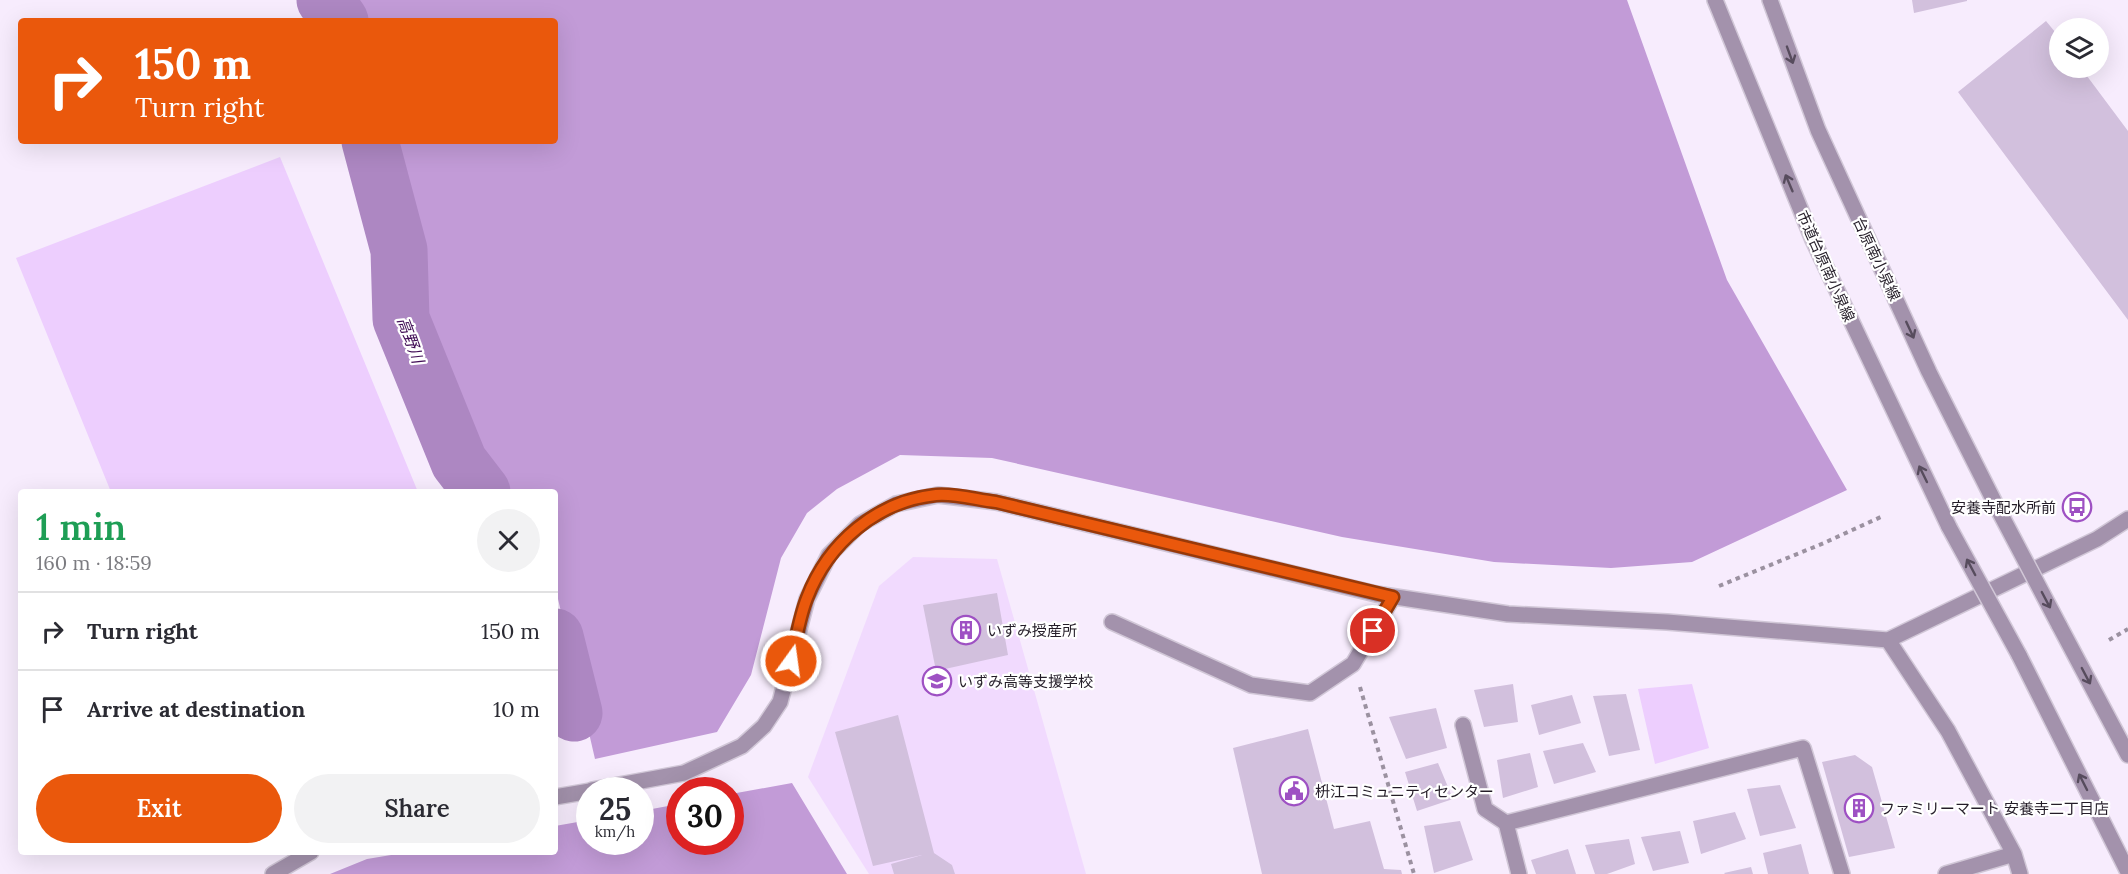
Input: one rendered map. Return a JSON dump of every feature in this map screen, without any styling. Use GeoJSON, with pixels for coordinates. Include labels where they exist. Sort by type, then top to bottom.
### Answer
{"type":"FeatureCollection","features":[{"type":"Feature","properties":{"kind":"street","name":"市道台原南小泉線"},"geometry":{"type":"LineString","coordinates":[[1716,0],[1813,240],[1949,527],[2019,655],[2128,872]]}},
{"type":"Feature","properties":{"kind":"street","name":"台原南小泉線"},"geometry":{"type":"LineString","coordinates":[[1770,0],[1818,130],[1929,372],[1999,511],[2128,755]]}},
{"type":"Feature","properties":{"kind":"street"},"geometry":{"type":"LineString","coordinates":[[654,779],[684,773],[742,746],[764,726],[780,702],[807,599],[830,555],[860,524],[896,504],[938,495],[996,502],[1393,597],[1508,614],[1667,622],[1888,640],[2097,539],[2128,519]]}},
{"type":"Feature","properties":{"kind":"street"},"geometry":{"type":"LineString","coordinates":[[1112,622],[1251,685],[1310,693],[1353,664],[1393,597]]}},
{"type":"Feature","properties":{"kind":"street"},"geometry":{"type":"LineString","coordinates":[[1888,640],[1948,731],[2014,854],[2020,874]]}},
{"type":"Feature","properties":{"kind":"street"},"geometry":{"type":"LineString","coordinates":[[1463,725],[1485,809],[1506,823],[1519,874]]}},
{"type":"Feature","properties":{"kind":"street"},"geometry":{"type":"LineString","coordinates":[[1506,823],[1803,748],[1842,874]]}},
{"type":"Feature","properties":{"kind":"street"},"geometry":{"type":"LineString","coordinates":[[558,796],[576,794]]}},
{"type":"Feature","properties":{"kind":"street"},"geometry":{"type":"LineString","coordinates":[[1946,874],[2014,854]]}},
{"type":"Feature","properties":{"kind":"street"},"geometry":{"type":"LineString","coordinates":[[273,874],[305,855]]}},
{"type":"Feature","properties":{"kind":"path"},"geometry":{"type":"LineString","coordinates":[[1719,586],[1883,516]]}},
{"type":"Feature","properties":{"kind":"path"},"geometry":{"type":"LineString","coordinates":[[2109,640],[2128,629]]}},
{"type":"Feature","properties":{"kind":"path"},"geometry":{"type":"LineString","coordinates":[[1353,664],[1414,874]]}},
{"type":"Feature","properties":{"kind":"shaded area"},"geometry":{"type":"Polygon","coordinates":[[[334,0],[1627,0],[1727,280],[1847,490],[1692,562],[1611,568],[1494,562],[1342,537],[992,458],[900,455],[837,489],[807,513],[781,558],[751,675],[717,732],[595,759],[558,599],[558,489],[498,489],[474,455],[407,246],[380,144],[558,144],[558,18],[346,18],[334,0]]]}},
{"type":"Feature","properties":{"kind":"shaded area"},"geometry":{"type":"Polygon","coordinates":[[[280,157],[417,489],[110,489],[16,258],[280,157]]]}},
{"type":"Feature","properties":{"kind":"shaded area","name":"いずみ高等支援学校"},"geometry":{"type":"Polygon","coordinates":[[[913,557],[997,559],[1086,874],[869,874],[808,777],[879,586],[913,557]]]}},
{"type":"Feature","properties":{"kind":"shaded area"},"geometry":{"type":"Polygon","coordinates":[[[1692,684],[1709,748],[1655,764],[1638,689],[1692,684]]]}},
{"type":"Feature","properties":{"kind":"shaded area"},"geometry":{"type":"Polygon","coordinates":[[[792,783],[847,874],[330,874],[367,859],[391,855],[558,855],[558,825],[576,822],[576,855],[654,855],[654,809],[666,806],[666,855],[744,855],[744,792],[792,783]]]}},
{"type":"Feature","properties":{"kind":"building"},"geometry":{"type":"Polygon","coordinates":[[[1912,0],[1967,0],[1967,1],[1914,13],[1912,0]]]}},
{"type":"Feature","properties":{"kind":"building"},"geometry":{"type":"Polygon","coordinates":[[[2046,21],[2049,25],[2049,78],[2088,78],[2128,131],[2128,320],[1958,92],[2046,21]]]}},
{"type":"Feature","properties":{"kind":"building","name":"いずみ授産所"},"geometry":{"type":"Polygon","coordinates":[[[997,593],[1008,655],[936,671],[923,605],[997,593]]]}},
{"type":"Feature","properties":{"kind":"building"},"geometry":{"type":"Polygon","coordinates":[[[1513,684],[1518,722],[1484,727],[1474,690],[1513,684]]]}},
{"type":"Feature","properties":{"kind":"building"},"geometry":{"type":"Polygon","coordinates":[[[1626,694],[1640,750],[1609,756],[1593,696],[1626,694]]]}},
{"type":"Feature","properties":{"kind":"building"},"geometry":{"type":"Polygon","coordinates":[[[1572,695],[1581,723],[1539,735],[1531,705],[1572,695]]]}},
{"type":"Feature","properties":{"kind":"building"},"geometry":{"type":"Polygon","coordinates":[[[1436,708],[1447,748],[1406,759],[1389,717],[1436,708]]]}},
{"type":"Feature","properties":{"kind":"building"},"geometry":{"type":"Polygon","coordinates":[[[898,715],[934,853],[952,865],[955,874],[894,874],[891,864],[922,855],[873,866],[835,732],[898,715]]]}},
{"type":"Feature","properties":{"kind":"building"},"geometry":{"type":"Polygon","coordinates":[[[1308,729],[1334,829],[1370,821],[1384,869],[1401,870],[1402,874],[1262,874],[1233,748],[1308,729]]]}},
{"type":"Feature","properties":{"kind":"building"},"geometry":{"type":"Polygon","coordinates":[[[1583,743],[1596,772],[1554,784],[1543,751],[1583,743]]]}},
{"type":"Feature","properties":{"kind":"building"},"geometry":{"type":"Polygon","coordinates":[[[1530,753],[1538,787],[1503,798],[1497,760],[1530,753]]]}},
{"type":"Feature","properties":{"kind":"building","name":"ファミリーマート 安養寺二丁目店"},"geometry":{"type":"Polygon","coordinates":[[[1855,755],[1872,767],[1895,848],[1849,857],[1822,762],[1855,755]]]}},
{"type":"Feature","properties":{"kind":"building"},"geometry":{"type":"Polygon","coordinates":[[[1438,763],[1453,799],[1417,811],[1405,772],[1438,763]]]}},
{"type":"Feature","properties":{"kind":"building"},"geometry":{"type":"Polygon","coordinates":[[[1780,785],[1796,828],[1760,836],[1747,789],[1780,785]]]}},
{"type":"Feature","properties":{"kind":"building"},"geometry":{"type":"Polygon","coordinates":[[[1735,812],[1746,839],[1701,854],[1693,821],[1735,812]]]}},
{"type":"Feature","properties":{"kind":"building"},"geometry":{"type":"Polygon","coordinates":[[[1460,821],[1473,860],[1434,873],[1424,826],[1460,821]]]}},
{"type":"Feature","properties":{"kind":"building"},"geometry":{"type":"Polygon","coordinates":[[[1680,831],[1689,863],[1653,871],[1641,837],[1680,831]]]}},
{"type":"Feature","properties":{"kind":"building"},"geometry":{"type":"Polygon","coordinates":[[[1629,839],[1635,864],[1607,874],[1595,874],[1585,845],[1629,839]]]}},
{"type":"Feature","properties":{"kind":"building"},"geometry":{"type":"Polygon","coordinates":[[[1801,844],[1809,874],[1768,874],[1763,853],[1801,844]]]}},
{"type":"Feature","properties":{"kind":"building"},"geometry":{"type":"Polygon","coordinates":[[[1568,849],[1576,874],[1536,874],[1531,860],[1568,849]]]}},
{"type":"Feature","properties":{"kind":"building"},"geometry":{"type":"Polygon","coordinates":[[[1751,867],[1753,874],[1724,873],[1751,867]]]}},
{"type":"Feature","properties":{"kind":"waterway","name":"高野川"},"geometry":{"type":"LineString","coordinates":[[325,0],[338,18]]}},
{"type":"Feature","properties":{"kind":"waterway","name":"高野川"},"geometry":{"type":"LineString","coordinates":[[371,144],[399,250],[401,319],[459,462],[480,489]]}},
{"type":"Feature","properties":{"kind":"waterway","name":"高野川"},"geometry":{"type":"LineString","coordinates":[[558,649],[574,713]]}},
{"type":"Feature","properties":{"kind":"place","name":"安養寺配水所前"},"geometry":{"type":"Point","coordinates":[2077,507]}},
{"type":"Feature","properties":{"kind":"place","name":"いずみ授産所"},"geometry":{"type":"Point","coordinates":[966,630]}},
{"type":"Feature","properties":{"kind":"place","name":"いずみ高等支援学校"},"geometry":{"type":"Point","coordinates":[937,681]}},
{"type":"Feature","properties":{"kind":"place","name":"枡江コミュニティセンター"},"geometry":{"type":"Point","coordinates":[1294,791]}},
{"type":"Feature","properties":{"kind":"place","name":"ファミリーマート 安養寺二丁目店"},"geometry":{"type":"Point","coordinates":[1859,808]}},
{"type":"Feature","properties":{"kind":"route"},"geometry":{"type":"LineString","coordinates":[[791,661],[807,599],[830,555],[860,524],[896,504],[938,495],[996,502],[1393,597],[1373,631]]}}]}
